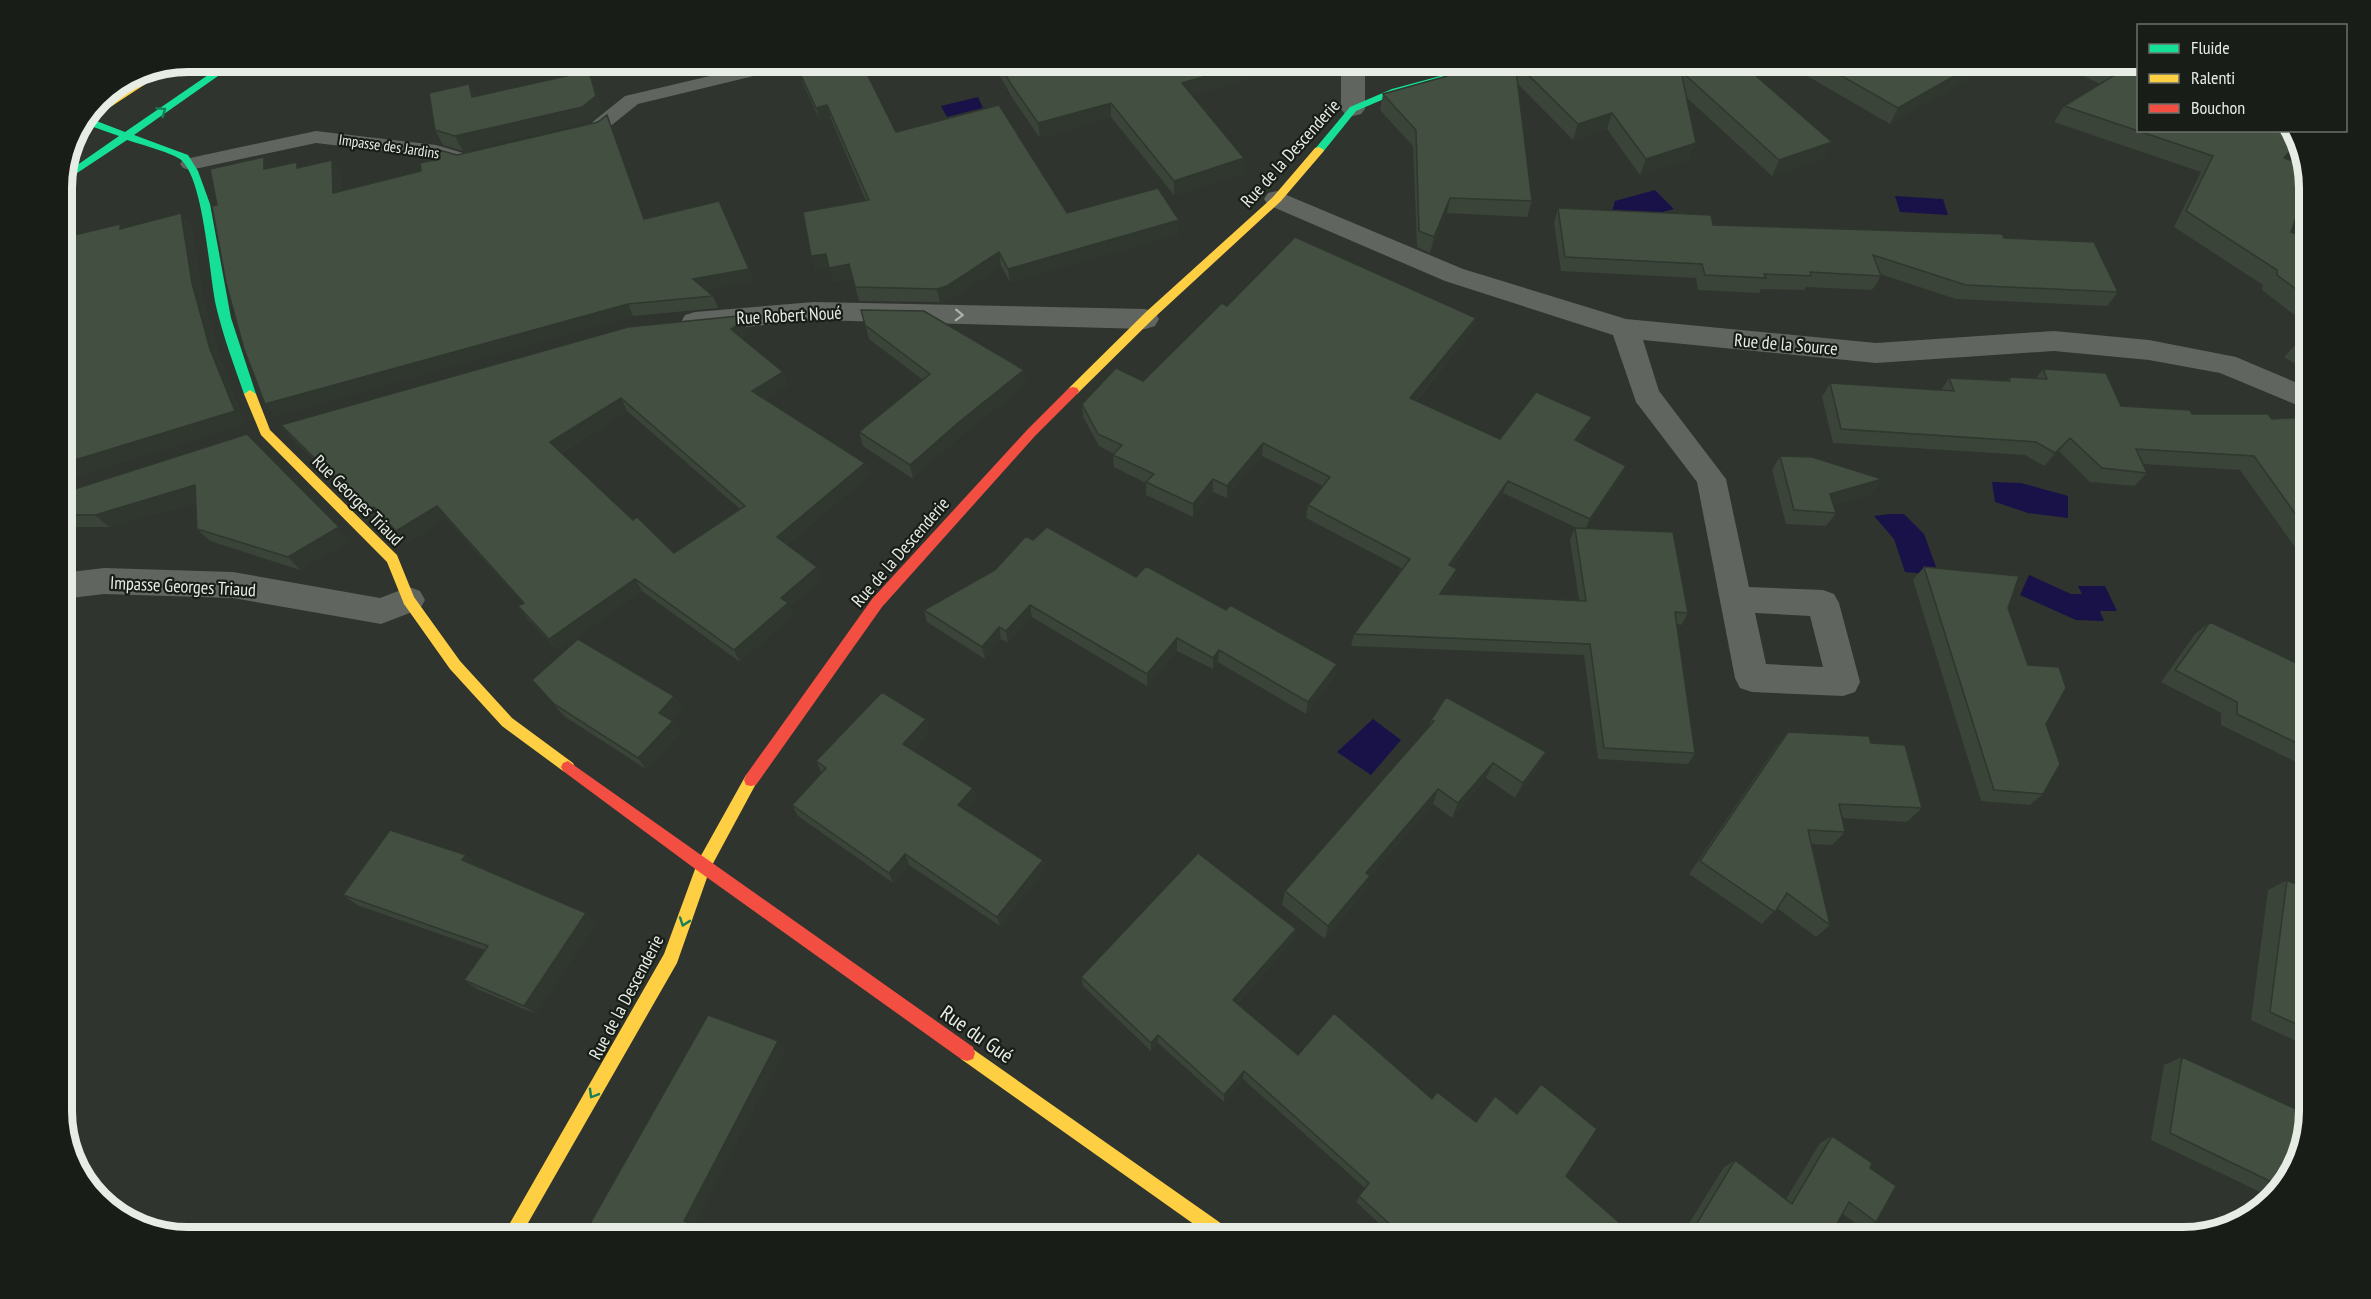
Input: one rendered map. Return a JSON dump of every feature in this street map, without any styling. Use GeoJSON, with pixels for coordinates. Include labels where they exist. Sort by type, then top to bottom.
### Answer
{"type":"FeatureCollection","features":[{"type":"Feature","properties":{"kind":"main road"},"geometry":{"type":"LineString","coordinates":[[73,172],[219,72]]}},
{"type":"Feature","properties":{"kind":"main road","name":"Rue de la Descenderie"},"geometry":{"type":"LineString","coordinates":[[516,1227],[671,958],[703,866],[752,779],[877,603],[1031,433],[1145,320],[1277,199],[1353,109],[1395,91],[1464,72]]}},
{"type":"Feature","properties":{"kind":"main road"},"geometry":{"type":"LineString","coordinates":[[105,107],[146,80]]}},
{"type":"Feature","properties":{"kind":"main road"},"geometry":{"type":"LineString","coordinates":[[91,124],[187,161]]}},
{"type":"Feature","properties":{"kind":"main road","name":"Rue Georges Triaud"},"geometry":{"type":"LineString","coordinates":[[187,161],[201,188],[220,296],[238,362],[265,432],[392,559],[409,600],[455,665],[507,722],[703,866]]}},
{"type":"Feature","properties":{"kind":"main road","name":"Rue du Gué"},"geometry":{"type":"LineString","coordinates":[[703,866],[1211,1227]]}},
{"type":"Feature","properties":{"kind":"street"},"geometry":{"type":"LineString","coordinates":[[1353,72],[1353,109]]}},
{"type":"Feature","properties":{"kind":"street","name":"Rue de la Source"},"geometry":{"type":"LineString","coordinates":[[1277,199],[1454,275],[1625,329],[1876,353],[2054,341],[2149,350],[2226,364],[2299,396]]}},
{"type":"Feature","properties":{"kind":"street","name":"Rue Robert Noué"},"geometry":{"type":"LineString","coordinates":[[668,324],[814,311],[1145,320]]}},
{"type":"Feature","properties":{"kind":"street"},"geometry":{"type":"LineString","coordinates":[[1625,329],[1646,394],[1711,479],[1734,599]]}},
{"type":"Feature","properties":{"kind":"street","name":"Impasse Georges Triaud"},"geometry":{"type":"LineString","coordinates":[[72,585],[104,581],[233,585],[381,611],[409,600]]}},
{"type":"Feature","properties":{"kind":"lane"},"geometry":{"type":"LineString","coordinates":[[562,136],[596,128],[632,100],[748,72]]}},
{"type":"Feature","properties":{"kind":"lane","name":"Impasse des Jardins"},"geometry":{"type":"LineString","coordinates":[[187,161],[316,137],[436,151],[463,159],[485,154]]}},
{"type":"Feature","properties":{"kind":"shaded area"},"geometry":{"type":"Polygon","coordinates":[[[978,97],[983,108],[947,117],[941,106],[978,97]]]}},
{"type":"Feature","properties":{"kind":"shaded area"},"geometry":{"type":"Polygon","coordinates":[[[1655,190],[1674,209],[1622,223],[1612,211],[1615,201],[1655,190]]]}},
{"type":"Feature","properties":{"kind":"shaded area"},"geometry":{"type":"Polygon","coordinates":[[[1895,196],[1943,199],[1948,215],[1900,212],[1895,196]]]}},
{"type":"Feature","properties":{"kind":"shaded area"},"geometry":{"type":"Polygon","coordinates":[[[1992,482],[2021,483],[2068,496],[2068,518],[2028,513],[1995,502],[1992,482]]]}},
{"type":"Feature","properties":{"kind":"shaded area"},"geometry":{"type":"Polygon","coordinates":[[[1904,514],[1924,534],[1939,575],[1905,572],[1894,539],[1874,516],[1904,514]]]}},
{"type":"Feature","properties":{"kind":"shaded area"},"geometry":{"type":"Polygon","coordinates":[[[2029,575],[2071,594],[2082,594],[2078,586],[2105,586],[2117,611],[2100,611],[2104,621],[2076,620],[2020,595],[2029,575]]]}},
{"type":"Feature","properties":{"kind":"shaded area"},"geometry":{"type":"Polygon","coordinates":[[[1373,719],[1401,740],[1371,775],[1337,752],[1373,719]]]}},
{"type":"Feature","properties":{"kind":"building"},"geometry":{"type":"Polygon","coordinates":[[[584,72],[589,72],[596,96],[582,107],[455,136],[435,130],[429,93],[469,84],[472,97],[584,72]]]}},
{"type":"Feature","properties":{"kind":"building"},"geometry":{"type":"Polygon","coordinates":[[[866,72],[896,132],[999,105],[1067,213],[1158,188],[1179,220],[1008,269],[999,252],[947,286],[937,289],[855,287],[849,264],[829,268],[826,254],[811,256],[803,212],[869,200],[827,105],[816,108],[800,73],[866,72]]]}},
{"type":"Feature","properties":{"kind":"building"},"geometry":{"type":"Polygon","coordinates":[[[1004,72],[1220,72],[1182,83],[1244,158],[1174,181],[1111,103],[1038,123],[1004,72]]]}},
{"type":"Feature","properties":{"kind":"building"},"geometry":{"type":"Polygon","coordinates":[[[1444,72],[1516,72],[1532,201],[1450,198],[1434,237],[1419,231],[1416,130],[1383,94],[1447,76],[1444,72]]]}},
{"type":"Feature","properties":{"kind":"building"},"geometry":{"type":"Polygon","coordinates":[[[1525,72],[1681,72],[1696,143],[1646,159],[1612,113],[1578,124],[1525,72]]]}},
{"type":"Feature","properties":{"kind":"building"},"geometry":{"type":"Polygon","coordinates":[[[1682,72],[1752,72],[1832,142],[1779,160],[1682,72]]]}},
{"type":"Feature","properties":{"kind":"building"},"geometry":{"type":"Polygon","coordinates":[[[1835,72],[1961,72],[1898,108],[1835,72]]]}},
{"type":"Feature","properties":{"kind":"building"},"geometry":{"type":"Polygon","coordinates":[[[2116,72],[2137,72],[2137,130],[2064,106],[2118,73],[2116,72]]]}},
{"type":"Feature","properties":{"kind":"building"},"geometry":{"type":"Polygon","coordinates":[[[607,115],[644,219],[719,201],[749,269],[693,279],[713,296],[628,304],[265,404],[244,349],[226,283],[212,206],[217,205],[210,169],[264,157],[264,169],[297,162],[297,168],[332,160],[333,193],[421,171],[420,163],[440,159],[439,150],[457,155],[598,122],[607,115]]]}},
{"type":"Feature","properties":{"kind":"building"},"geometry":{"type":"Polygon","coordinates":[[[2141,132],[2285,132],[2292,148],[2284,158],[2296,162],[2299,180],[2299,208],[2291,232],[2299,235],[2299,292],[2277,275],[2277,270],[2186,211],[2213,156],[2141,132]]]}},
{"type":"Feature","properties":{"kind":"building"},"geometry":{"type":"Polygon","coordinates":[[[1558,208],[1711,215],[1713,225],[2002,234],[2004,238],[2094,242],[2118,292],[1966,285],[1873,255],[1881,276],[1810,272],[1811,276],[1764,274],[1766,278],[1705,275],[1702,264],[1565,257],[1558,208]]]}},
{"type":"Feature","properties":{"kind":"building"},"geometry":{"type":"Polygon","coordinates":[[[181,213],[192,283],[210,349],[235,411],[72,461],[72,236],[120,224],[120,229],[181,213]]]}},
{"type":"Feature","properties":{"kind":"building"},"geometry":{"type":"Polygon","coordinates":[[[1295,237],[1476,318],[1410,398],[1500,439],[1536,392],[1592,417],[1575,440],[1626,466],[1590,519],[1508,481],[1449,565],[1457,569],[1440,594],[1586,601],[1575,528],[1673,532],[1688,613],[1675,612],[1695,753],[1604,748],[1590,644],[1354,634],[1410,559],[1308,505],[1330,477],[1263,443],[1227,486],[1213,479],[1193,504],[1146,482],[1154,474],[1113,455],[1122,445],[1098,434],[1082,404],[1116,368],[1143,381],[1222,303],[1227,306],[1295,237]]]}},
{"type":"Feature","properties":{"kind":"building"},"geometry":{"type":"Polygon","coordinates":[[[861,310],[924,311],[1024,370],[910,465],[859,432],[930,374],[865,325],[861,310]]]}},
{"type":"Feature","properties":{"kind":"building"},"geometry":{"type":"Polygon","coordinates":[[[738,316],[744,321],[731,329],[783,372],[752,391],[865,463],[777,537],[817,567],[781,598],[788,603],[734,650],[635,579],[549,639],[518,606],[524,603],[437,506],[396,531],[374,507],[368,511],[281,425],[628,327],[738,316]],[[621,398],[550,442],[633,520],[637,517],[674,553],[745,506],[621,398]]]}},
{"type":"Feature","properties":{"kind":"building"},"geometry":{"type":"Polygon","coordinates":[[[2043,369],[2106,373],[2121,406],[2190,410],[2192,414],[2268,414],[2272,419],[2299,417],[2299,519],[2254,456],[2136,449],[2147,473],[2102,468],[2070,438],[2055,453],[2036,442],[1841,429],[1830,383],[1954,391],[1949,378],[2010,381],[2009,377],[2047,379],[2043,369]]]}},
{"type":"Feature","properties":{"kind":"building"},"geometry":{"type":"Polygon","coordinates":[[[247,434],[339,527],[288,557],[197,529],[195,485],[95,515],[72,515],[72,490],[247,434]]]}},
{"type":"Feature","properties":{"kind":"building"},"geometry":{"type":"Polygon","coordinates":[[[1780,456],[1812,457],[1882,479],[1830,494],[1836,513],[1794,510],[1780,456]]]}},
{"type":"Feature","properties":{"kind":"building"},"geometry":{"type":"Polygon","coordinates":[[[1047,527],[1136,577],[1146,566],[1226,610],[1230,605],[1337,664],[1308,702],[1219,650],[1213,658],[1177,638],[1147,674],[1030,605],[1006,631],[999,627],[982,647],[924,610],[995,570],[1026,536],[1033,540],[1047,527]]]}},
{"type":"Feature","properties":{"kind":"building"},"geometry":{"type":"Polygon","coordinates":[[[1924,567],[2019,576],[2008,608],[2028,665],[2059,667],[2066,688],[2046,724],[2060,764],[2043,794],[1994,790],[1924,567]]]}},
{"type":"Feature","properties":{"kind":"building"},"geometry":{"type":"Polygon","coordinates":[[[2210,622],[2299,664],[2299,744],[2237,714],[2237,702],[2175,670],[2210,622]]]}},
{"type":"Feature","properties":{"kind":"building"},"geometry":{"type":"Polygon","coordinates":[[[578,639],[674,696],[659,713],[673,721],[638,758],[554,704],[532,680],[578,639]]]}},
{"type":"Feature","properties":{"kind":"building"},"geometry":{"type":"Polygon","coordinates":[[[882,692],[926,719],[903,744],[973,788],[958,805],[1043,860],[997,917],[905,854],[889,873],[792,805],[826,768],[816,761],[882,692]]]}},
{"type":"Feature","properties":{"kind":"building"},"geometry":{"type":"Polygon","coordinates":[[[1446,697],[1546,752],[1523,783],[1493,763],[1458,803],[1438,789],[1366,873],[1370,876],[1328,926],[1285,891],[1434,721],[1431,720],[1446,697]]]}},
{"type":"Feature","properties":{"kind":"building"},"geometry":{"type":"Polygon","coordinates":[[[1788,732],[1869,736],[1871,743],[1905,745],[1922,808],[1839,804],[1845,832],[1808,830],[1830,925],[1787,893],[1775,912],[1700,861],[1788,732]]]}},
{"type":"Feature","properties":{"kind":"building"},"geometry":{"type":"Polygon","coordinates":[[[390,830],[466,855],[462,860],[586,913],[524,1006],[464,980],[488,946],[343,895],[390,830]]]}},
{"type":"Feature","properties":{"kind":"building"},"geometry":{"type":"Polygon","coordinates":[[[1198,853],[1296,929],[1233,1000],[1298,1055],[1334,1013],[1432,1099],[1437,1092],[1476,1122],[1495,1096],[1517,1114],[1541,1084],[1597,1129],[1566,1176],[1624,1227],[1393,1227],[1359,1196],[1369,1183],[1244,1071],[1224,1095],[1158,1035],[1151,1043],[1081,977],[1198,853]]]}},
{"type":"Feature","properties":{"kind":"building"},"geometry":{"type":"Polygon","coordinates":[[[2287,880],[2299,885],[2299,1025],[2270,1012],[2287,880]]]}},
{"type":"Feature","properties":{"kind":"building"},"geometry":{"type":"Polygon","coordinates":[[[708,1015],[778,1041],[684,1221],[696,1225],[695,1227],[588,1227],[708,1015]]]}},
{"type":"Feature","properties":{"kind":"building"},"geometry":{"type":"Polygon","coordinates":[[[2182,1057],[2299,1110],[2293,1149],[2274,1183],[2170,1133],[2182,1057]]]}},
{"type":"Feature","properties":{"kind":"building"},"geometry":{"type":"Polygon","coordinates":[[[1832,1136],[1872,1163],[1870,1168],[1896,1186],[1876,1222],[1849,1202],[1835,1227],[1695,1227],[1735,1160],[1792,1204],[1832,1136]]]}},
{"type":"Feature","properties":{"kind":"traffic: fast"},"geometry":{"type":"LineString","coordinates":[[73,172],[219,72]]}},
{"type":"Feature","properties":{"kind":"traffic: fast"},"geometry":{"type":"LineString","coordinates":[[1319,150],[1353,109],[1395,91],[1464,72]]}},
{"type":"Feature","properties":{"kind":"traffic: fast"},"geometry":{"type":"LineString","coordinates":[[91,123],[184,157],[193,171],[200,187],[209,222],[219,293],[225,318],[250,394]]}},
{"type":"Feature","properties":{"kind":"traffic: slow"},"geometry":{"type":"LineString","coordinates":[[106,106],[145,80]]}},
{"type":"Feature","properties":{"kind":"traffic: slow"},"geometry":{"type":"LineString","coordinates":[[1073,391],[1151,314],[1277,199],[1319,150]]}},
{"type":"Feature","properties":{"kind":"traffic: slow"},"geometry":{"type":"LineString","coordinates":[[250,394],[265,432],[392,559],[409,600],[455,665],[507,722],[568,767]]}},
{"type":"Feature","properties":{"kind":"traffic: slow"},"geometry":{"type":"LineString","coordinates":[[517,1227],[671,958],[703,866],[751,780]]}},
{"type":"Feature","properties":{"kind":"traffic: slow"},"geometry":{"type":"LineString","coordinates":[[967,1053],[1212,1227]]}},
{"type":"Feature","properties":{"kind":"traffic: jam"},"geometry":{"type":"LineString","coordinates":[[751,780],[877,603],[1031,433],[1073,391]]}},
{"type":"Feature","properties":{"kind":"traffic: jam"},"geometry":{"type":"LineString","coordinates":[[568,767],[703,866],[967,1053]]}}]}
